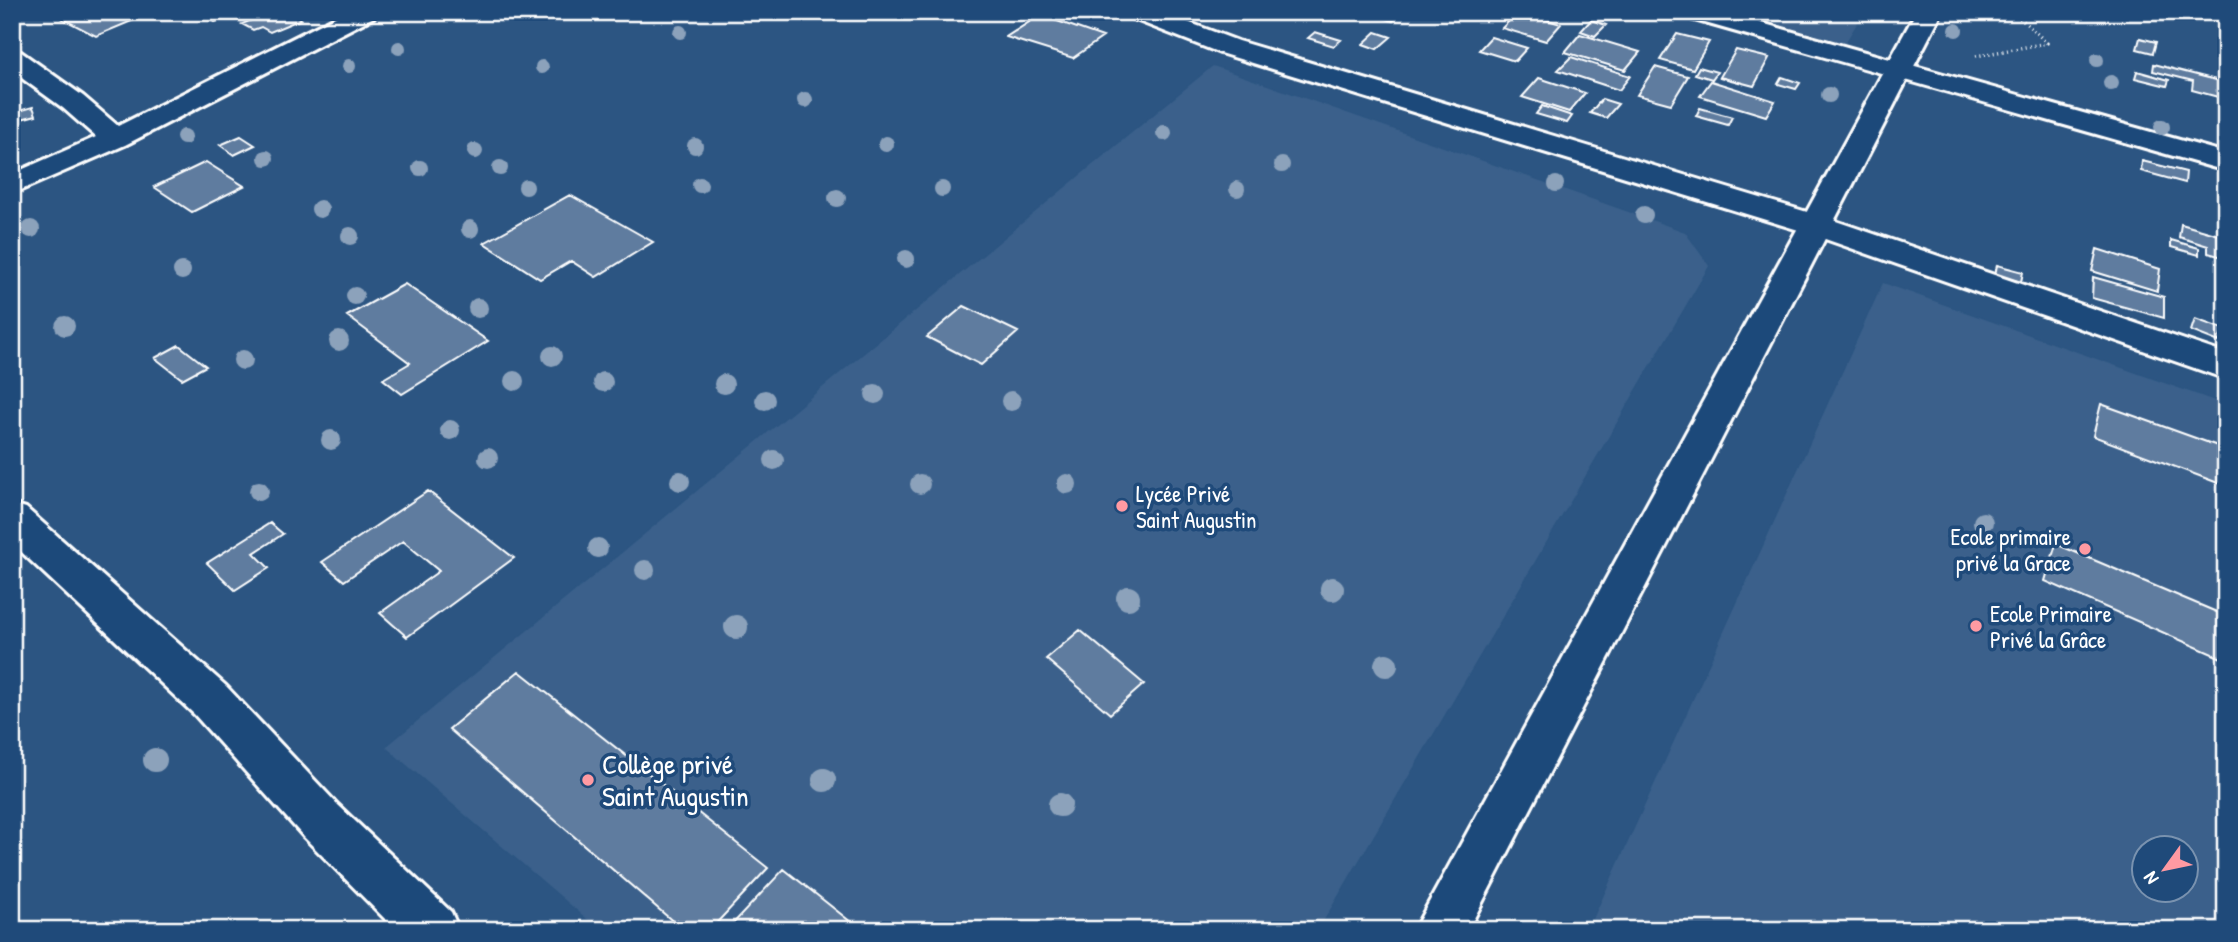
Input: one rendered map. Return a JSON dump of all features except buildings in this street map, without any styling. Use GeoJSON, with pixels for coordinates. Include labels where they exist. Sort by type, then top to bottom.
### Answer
{"type":"FeatureCollection","features":[{"type":"Feature","properties":{"kind":"street"},"geometry":{"type":"LineString","coordinates":[[12,185],[115,139],[365,12]]}},
{"type":"Feature","properties":{"kind":"street"},"geometry":{"type":"LineString","coordinates":[[1137,12],[1229,47],[1816,225],[2226,367]]}},
{"type":"Feature","properties":{"kind":"street"},"geometry":{"type":"LineString","coordinates":[[1692,12],[2226,162]]}},
{"type":"Feature","properties":{"kind":"street"},"geometry":{"type":"LineString","coordinates":[[1440,930],[1929,12]]}},
{"type":"Feature","properties":{"kind":"street"},"geometry":{"type":"LineString","coordinates":[[12,58],[73,102],[115,139]]}},
{"type":"Feature","properties":{"kind":"street"},"geometry":{"type":"LineString","coordinates":[[12,519],[210,700],[321,821],[433,930]]}},
{"type":"Feature","properties":{"kind":"path"},"geometry":{"type":"LineString","coordinates":[[1966,58],[2047,43],[2019,17],[2020,12]]}},
{"type":"Feature","properties":{"kind":"shaded area"},"geometry":{"type":"Polygon","coordinates":[[[1736,12],[1864,12],[1845,43],[1736,12]]]}},
{"type":"Feature","properties":{"kind":"shaded area","name":"Lycée Privé Saint Augustin"},"geometry":{"type":"Polygon","coordinates":[[[1213,66],[1685,232],[1709,266],[1318,930],[600,930],[386,747],[1213,66]]]}},
{"type":"Feature","properties":{"kind":"shaded area","name":"Ecole Primaire Privé la Grâce"},"geometry":{"type":"Polygon","coordinates":[[[1883,283],[2226,405],[2226,930],[1588,930],[1883,283]]]}},
{"type":"Feature","properties":{"kind":"place","name":"Lycée Privé Saint Augustin"},"geometry":{"type":"Point","coordinates":[1122,506]}},
{"type":"Feature","properties":{"kind":"place","name":"Ecole primaire privé la Grace"},"geometry":{"type":"Point","coordinates":[2085,549]}},
{"type":"Feature","properties":{"kind":"place","name":"Ecole Primaire Privé la Grâce"},"geometry":{"type":"Point","coordinates":[1976,626]}},
{"type":"Feature","properties":{"kind":"place","name":"Collège privé Saint Augustin"},"geometry":{"type":"Point","coordinates":[588,780]}}]}
